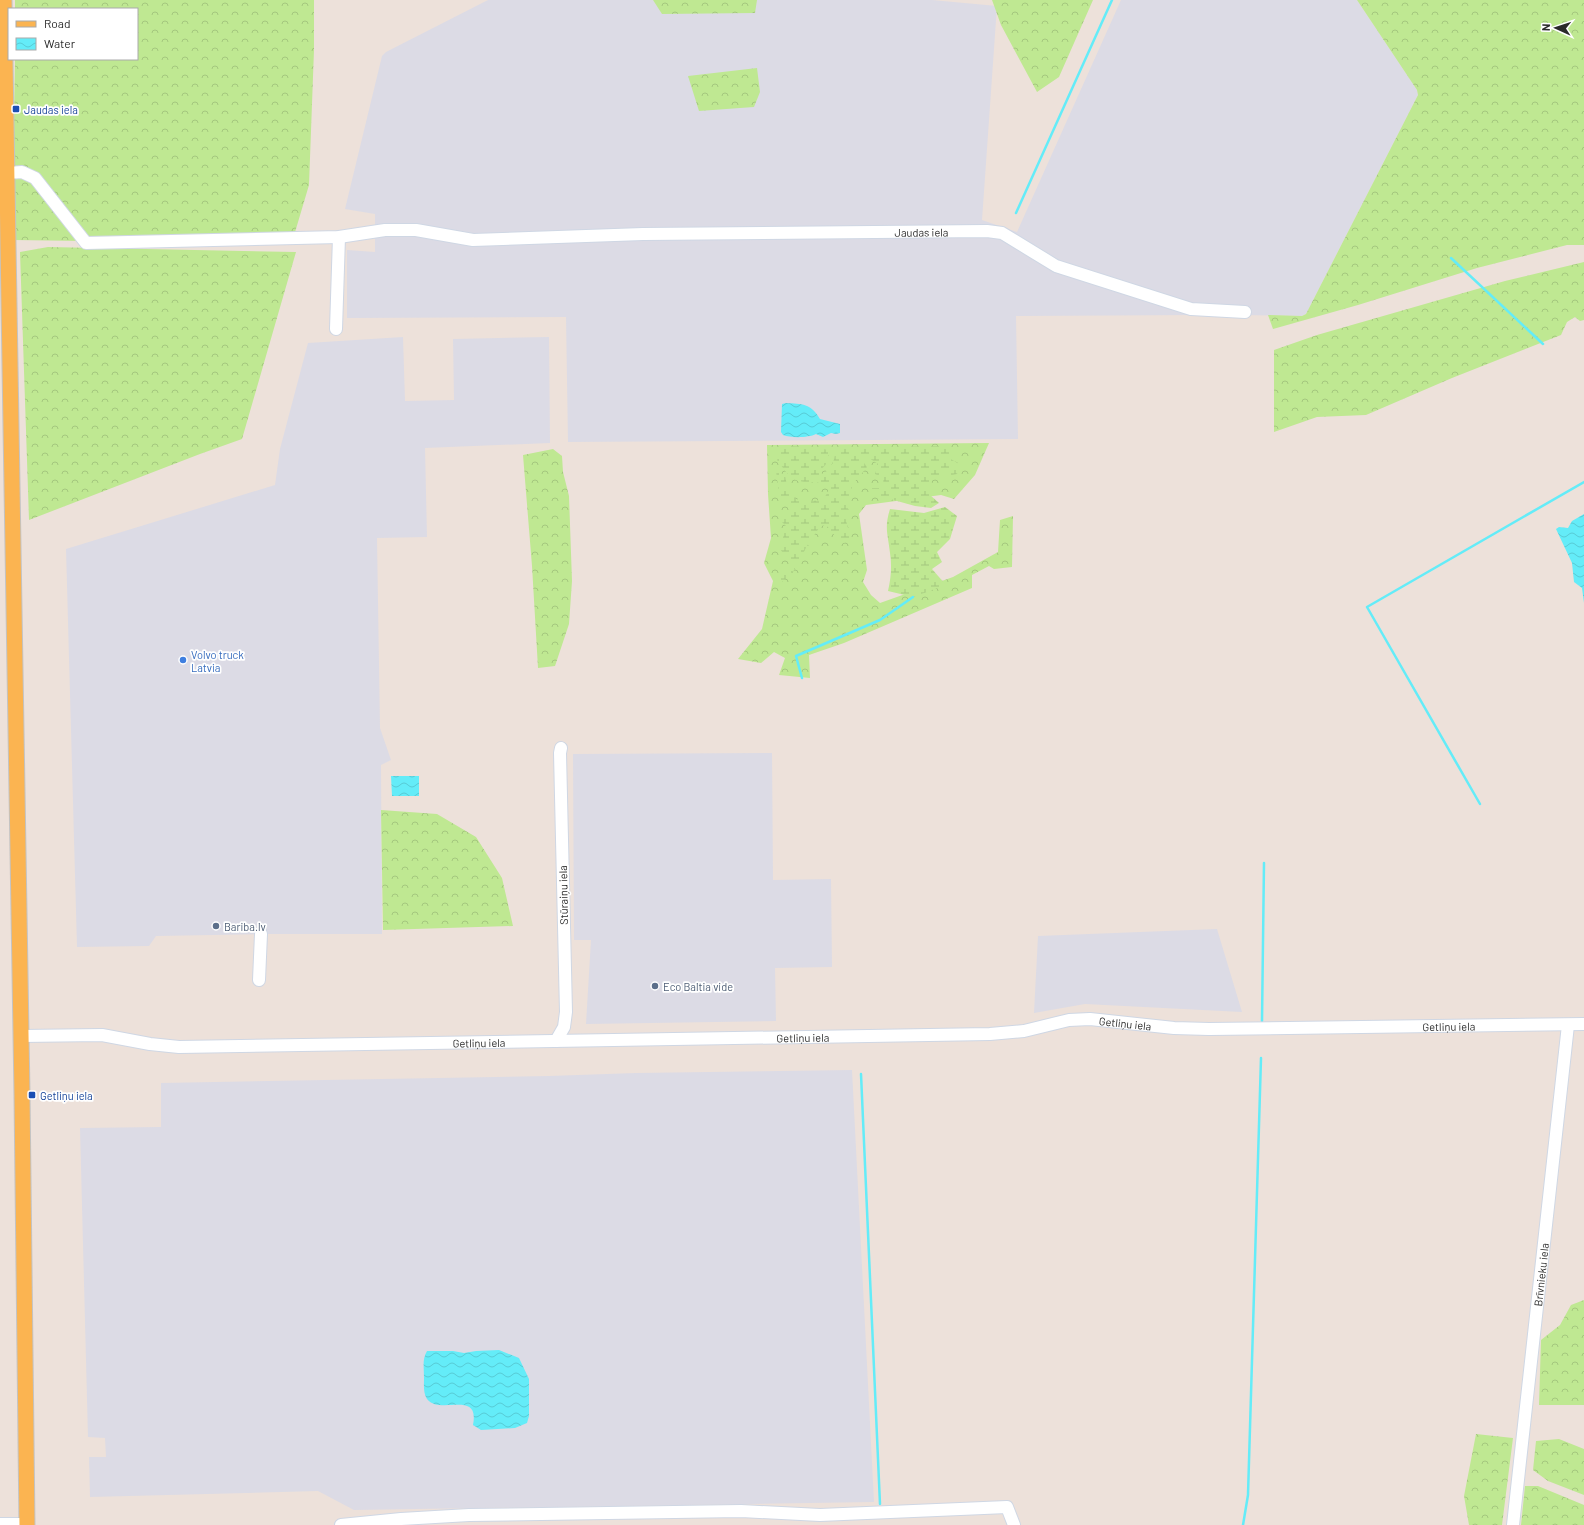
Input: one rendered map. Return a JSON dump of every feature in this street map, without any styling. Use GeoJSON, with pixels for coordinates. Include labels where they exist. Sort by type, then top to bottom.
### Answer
{"type":"FeatureCollection","features":[{"type":"Feature","properties":{"kind":"main road"},"geometry":{"type":"LineString","coordinates":[[4,0],[21,1036],[27,1524]]}},
{"type":"Feature","properties":{"kind":"street","name":"Jaudas iela"},"geometry":{"type":"LineString","coordinates":[[7,173],[22,172],[35,178],[86,243],[339,237],[385,230],[416,230],[473,240],[643,234],[987,231],[1002,233],[1056,266],[1191,310],[1245,312]]}},
{"type":"Feature","properties":{"kind":"street"},"geometry":{"type":"LineString","coordinates":[[336,329],[339,237]]}},
{"type":"Feature","properties":{"kind":"street","name":"Stūraiņu iela"},"geometry":{"type":"LineString","coordinates":[[556,1041],[564,1027],[566,1012],[561,748]]}},
{"type":"Feature","properties":{"kind":"street"},"geometry":{"type":"LineString","coordinates":[[259,980],[261,934]]}},
{"type":"Feature","properties":{"kind":"street","name":"Getliņu iela"},"geometry":{"type":"LineString","coordinates":[[21,1036],[102,1035],[150,1044],[179,1047],[990,1034],[1010,1033],[1069,1020],[1090,1019],[1174,1028],[1208,1029],[1579,1023]]}},
{"type":"Feature","properties":{"kind":"street","name":"Brīvnieku iela"},"geometry":{"type":"LineString","coordinates":[[1513,1525],[1579,1023]]}},
{"type":"Feature","properties":{"kind":"street"},"geometry":{"type":"LineString","coordinates":[[341,1525],[408,1518],[469,1515],[741,1511],[828,1515],[1007,1507],[1014,1525]]}},
{"type":"Feature","properties":{"kind":"street"},"geometry":{"type":"LineString","coordinates":[[0,1524],[27,1524]]}},
{"type":"Feature","properties":{"kind":"shaded area"},"geometry":{"type":"Polygon","coordinates":[[[488,0],[932,0],[997,6],[982,220],[1017,232],[1121,0],[1357,0],[1417,90],[1418,95],[1306,314],[1302,316],[1238,315],[1207,317],[1202,315],[1016,316],[1018,439],[568,442],[566,317],[347,318],[347,250],[375,252],[375,214],[345,209],[382,56],[386,52],[488,0]]]}},
{"type":"Feature","properties":{"kind":"shaded area"},"geometry":{"type":"Polygon","coordinates":[[[403,337],[405,401],[454,400],[453,339],[549,337],[550,443],[425,448],[427,537],[377,538],[380,728],[391,760],[381,765],[382,934],[156,936],[149,946],[77,947],[66,549],[275,485],[280,449],[308,343],[403,337]]]}},
{"type":"Feature","properties":{"kind":"shaded area","name":"Eco Baltia vide"},"geometry":{"type":"Polygon","coordinates":[[[772,753],[773,880],[831,879],[832,967],[775,968],[776,1021],[586,1024],[591,940],[574,940],[573,754],[772,753]]]}},
{"type":"Feature","properties":{"kind":"shaded area"},"geometry":{"type":"Polygon","coordinates":[[[1217,929],[1242,1012],[1085,1004],[1034,1013],[1038,936],[1217,929]]]}},
{"type":"Feature","properties":{"kind":"shaded area"},"geometry":{"type":"Polygon","coordinates":[[[852,1070],[874,1502],[354,1510],[318,1491],[90,1497],[89,1457],[106,1457],[105,1438],[88,1437],[80,1128],[161,1127],[161,1083],[852,1070]]]}},
{"type":"Feature","properties":{"kind":"green space"},"geometry":{"type":"Polygon","coordinates":[[[15,0],[314,0],[314,50],[309,185],[293,239],[157,242],[12,240],[15,60],[138,60],[138,8],[15,8],[15,0]]]}},
{"type":"Feature","properties":{"kind":"green space"},"geometry":{"type":"Polygon","coordinates":[[[653,0],[757,0],[755,13],[662,14],[653,0]]]}},
{"type":"Feature","properties":{"kind":"green space"},"geometry":{"type":"Polygon","coordinates":[[[992,0],[1093,0],[1059,77],[1037,92],[1001,25],[992,0]]]}},
{"type":"Feature","properties":{"kind":"green space"},"geometry":{"type":"Polygon","coordinates":[[[1357,0],[1584,0],[1584,245],[1567,245],[1477,268],[1358,305],[1273,329],[1268,315],[1302,316],[1306,314],[1418,95],[1417,90],[1357,0]]]}},
{"type":"Feature","properties":{"kind":"green space"},"geometry":{"type":"Polygon","coordinates":[[[757,68],[760,92],[754,107],[699,111],[688,76],[757,68]]]}},
{"type":"Feature","properties":{"kind":"green space"},"geometry":{"type":"Polygon","coordinates":[[[48,247],[296,252],[242,439],[29,520],[20,252],[48,247]]]}},
{"type":"Feature","properties":{"kind":"green space"},"geometry":{"type":"Polygon","coordinates":[[[1584,262],[1584,320],[1580,321],[1575,317],[1567,322],[1561,335],[1452,378],[1366,415],[1317,417],[1274,432],[1274,350],[1317,335],[1505,281],[1584,262]]]}},
{"type":"Feature","properties":{"kind":"green space"},"geometry":{"type":"Polygon","coordinates":[[[989,443],[975,475],[954,499],[941,495],[866,505],[859,514],[867,570],[863,582],[871,595],[880,603],[953,577],[998,552],[1000,520],[1013,516],[1012,567],[994,569],[989,566],[972,575],[972,588],[844,643],[809,655],[810,678],[779,675],[785,658],[774,652],[761,663],[738,659],[762,629],[773,581],[764,563],[771,538],[767,445],[989,443]]]}},
{"type":"Feature","properties":{"kind":"green space"},"geometry":{"type":"Polygon","coordinates":[[[784,446],[814,447],[828,450],[828,462],[819,472],[823,474],[833,463],[835,448],[951,446],[955,453],[949,458],[961,465],[957,474],[932,480],[930,495],[939,503],[931,508],[915,506],[872,494],[872,488],[884,488],[883,478],[875,474],[878,464],[869,458],[862,460],[867,467],[853,485],[845,516],[851,540],[841,544],[828,527],[821,525],[807,546],[793,572],[782,582],[777,583],[783,574],[789,570],[789,561],[780,549],[786,526],[781,521],[784,512],[790,512],[788,501],[780,500],[776,471],[785,475],[787,486],[795,499],[811,501],[823,500],[832,485],[805,482],[795,480],[791,477],[777,460],[784,446]]]}},
{"type":"Feature","properties":{"kind":"green space"},"geometry":{"type":"Polygon","coordinates":[[[553,449],[562,456],[563,472],[569,496],[572,581],[569,624],[555,666],[538,668],[523,455],[553,449]]]}},
{"type":"Feature","properties":{"kind":"green space"},"geometry":{"type":"Polygon","coordinates":[[[945,507],[957,516],[950,539],[937,552],[942,562],[932,569],[946,585],[913,597],[888,591],[891,563],[887,526],[890,509],[924,513],[945,507]]]}},
{"type":"Feature","properties":{"kind":"green space"},"geometry":{"type":"Polygon","coordinates":[[[381,810],[437,814],[476,837],[502,878],[513,926],[383,930],[381,810]]]}},
{"type":"Feature","properties":{"kind":"green space"},"geometry":{"type":"Polygon","coordinates":[[[1584,1300],[1584,1405],[1539,1405],[1541,1340],[1560,1325],[1571,1305],[1584,1300]]]}},
{"type":"Feature","properties":{"kind":"green space"},"geometry":{"type":"Polygon","coordinates":[[[1476,1434],[1513,1438],[1502,1525],[1469,1525],[1464,1496],[1476,1434]]]}},
{"type":"Feature","properties":{"kind":"green space"},"geometry":{"type":"Polygon","coordinates":[[[1559,1439],[1584,1449],[1584,1495],[1548,1481],[1533,1470],[1536,1441],[1559,1439]]]}},
{"type":"Feature","properties":{"kind":"green space"},"geometry":{"type":"Polygon","coordinates":[[[1525,1486],[1538,1486],[1584,1505],[1584,1525],[1521,1525],[1525,1486]]]}},
{"type":"Feature","properties":{"kind":"water"},"geometry":{"type":"Polygon","coordinates":[[[782,404],[806,405],[810,407],[820,419],[840,424],[840,433],[831,433],[823,437],[816,434],[800,437],[783,435],[781,432],[782,404]]]}},
{"type":"Feature","properties":{"kind":"water"},"geometry":{"type":"Polygon","coordinates":[[[1584,514],[1584,603],[1582,588],[1574,582],[1572,563],[1556,529],[1559,527],[1568,528],[1572,521],[1584,514]]]}},
{"type":"Feature","properties":{"kind":"water"},"geometry":{"type":"Polygon","coordinates":[[[391,776],[419,776],[419,796],[392,796],[391,776]]]}},
{"type":"Feature","properties":{"kind":"water"},"geometry":{"type":"Polygon","coordinates":[[[499,1350],[519,1358],[529,1379],[529,1416],[527,1423],[515,1428],[481,1430],[473,1425],[474,1414],[471,1408],[465,1405],[433,1404],[427,1399],[424,1388],[424,1357],[427,1351],[453,1351],[464,1353],[499,1350]]]}},
{"type":"Feature","properties":{"kind":"waterway"},"geometry":{"type":"LineString","coordinates":[[1016,213],[1112,0]]}},
{"type":"Feature","properties":{"kind":"waterway"},"geometry":{"type":"LineString","coordinates":[[1451,258],[1543,344]]}},
{"type":"Feature","properties":{"kind":"waterway"},"geometry":{"type":"LineString","coordinates":[[1480,804],[1367,607],[1584,482]]}},
{"type":"Feature","properties":{"kind":"waterway"},"geometry":{"type":"LineString","coordinates":[[802,678],[796,656],[880,620],[913,597]]}},
{"type":"Feature","properties":{"kind":"waterway"},"geometry":{"type":"LineString","coordinates":[[1262,1021],[1264,863]]}},
{"type":"Feature","properties":{"kind":"waterway"},"geometry":{"type":"LineString","coordinates":[[1243,1525],[1248,1495],[1261,1058]]}},
{"type":"Feature","properties":{"kind":"waterway"},"geometry":{"type":"LineString","coordinates":[[861,1074],[880,1504]]}},
{"type":"Feature","properties":{"kind":"place","name":"Jaudas iela"},"geometry":{"type":"Point","coordinates":[16,109]}},
{"type":"Feature","properties":{"kind":"place","name":"Volvo truck Latvia"},"geometry":{"type":"Point","coordinates":[183,660]}},
{"type":"Feature","properties":{"kind":"place","name":"Bariba.lv"},"geometry":{"type":"Point","coordinates":[216,926]}},
{"type":"Feature","properties":{"kind":"place","name":"Eco Baltia vide"},"geometry":{"type":"Point","coordinates":[655,986]}},
{"type":"Feature","properties":{"kind":"place","name":"Getliņu iela"},"geometry":{"type":"Point","coordinates":[32,1095]}}]}
